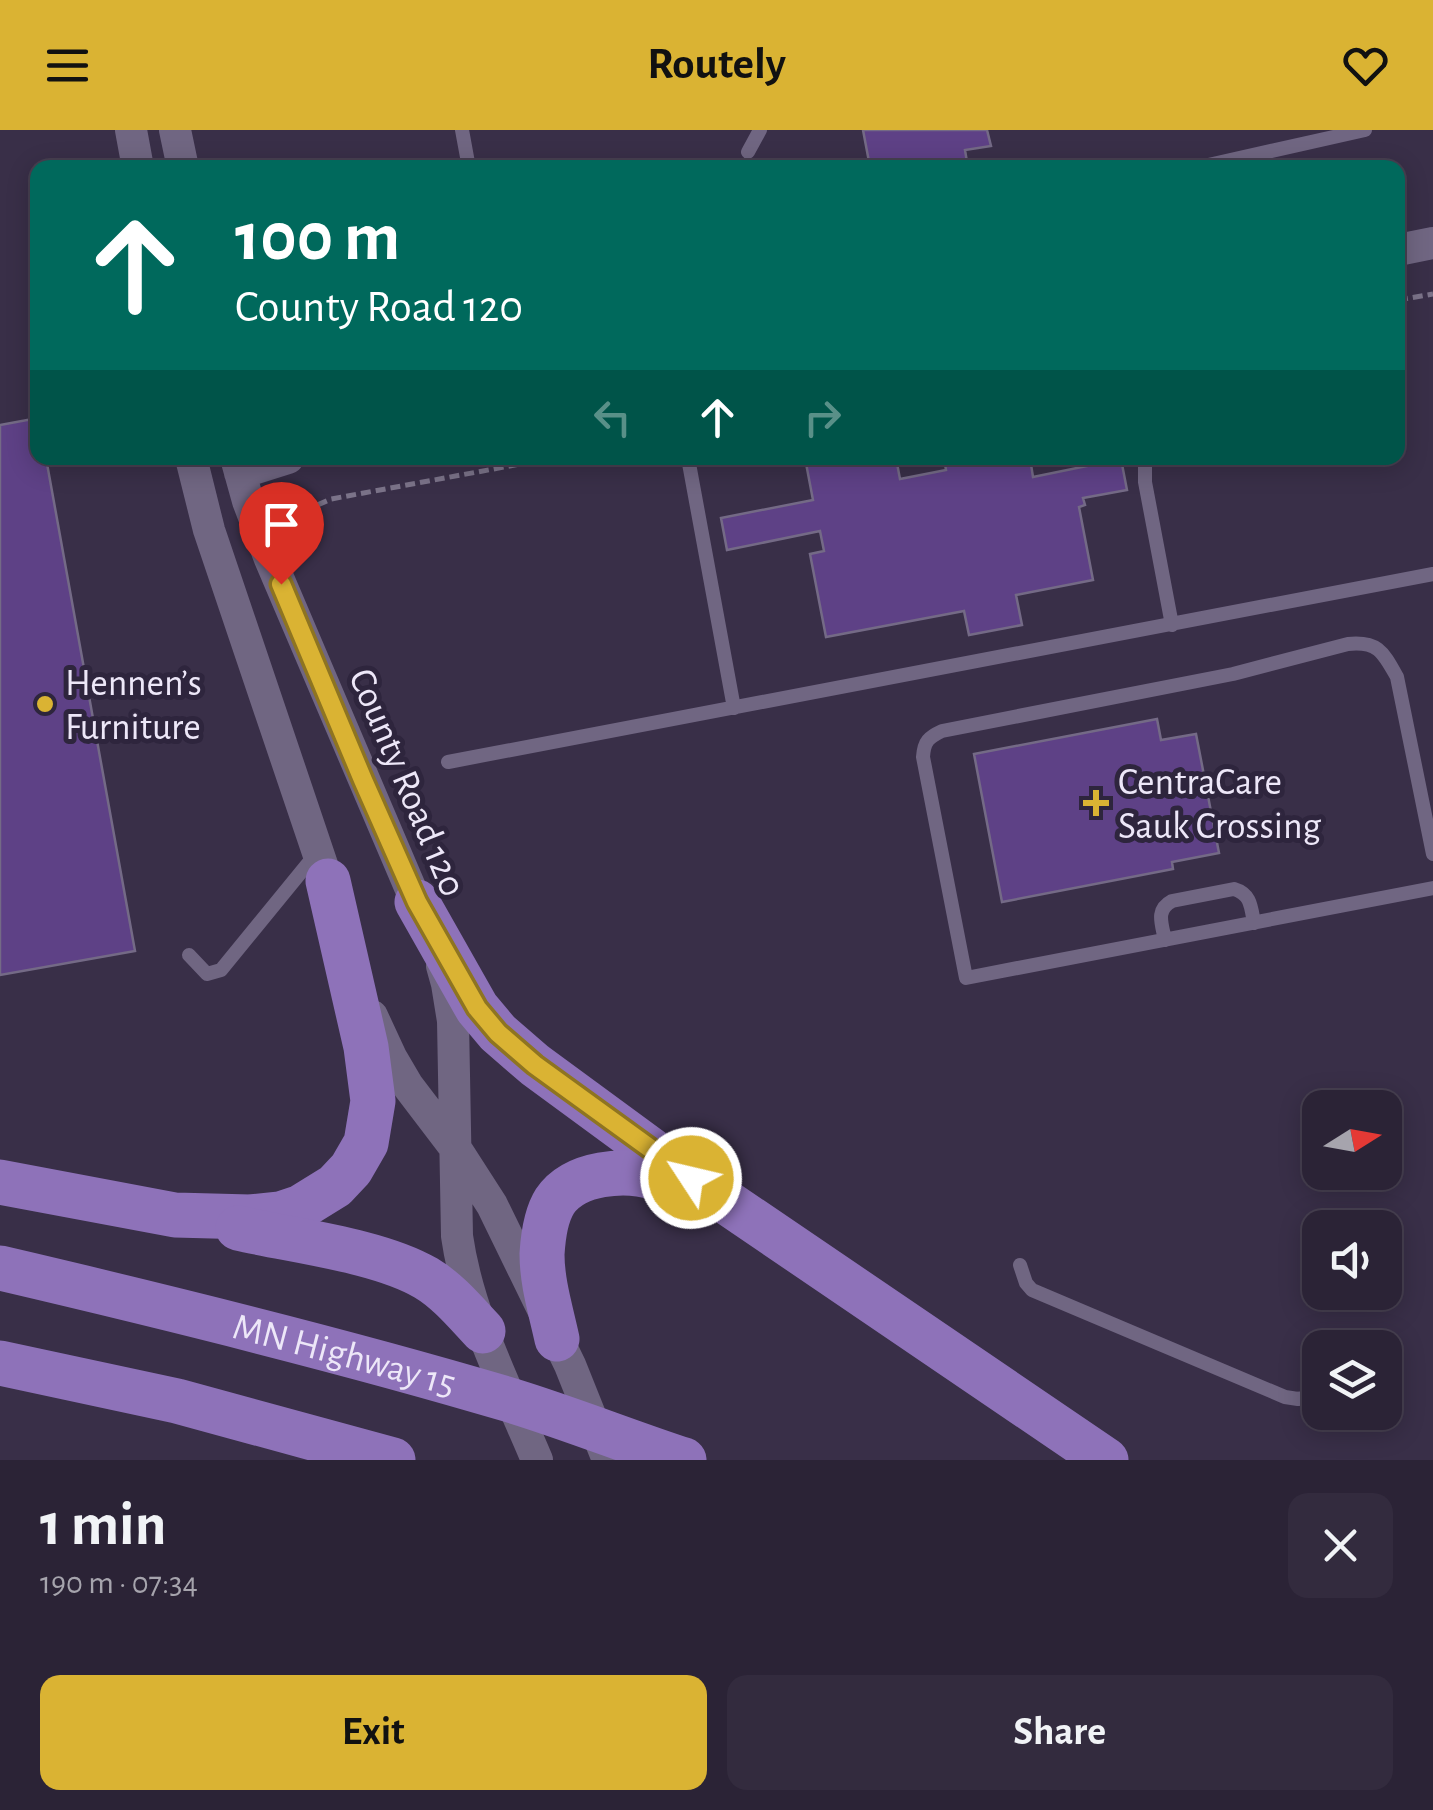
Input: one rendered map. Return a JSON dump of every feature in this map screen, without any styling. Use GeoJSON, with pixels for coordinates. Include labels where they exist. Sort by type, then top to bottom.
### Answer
{"type":"FeatureCollection","features":[{"type":"Feature","properties":{"kind":"highway"},"geometry":{"type":"LineString","coordinates":[[168,1213],[250,1217],[301,1207],[335,1186],[351,1169],[366,1142],[373,1101],[366,1047],[323,866]]}},
{"type":"Feature","properties":{"kind":"highway"},"geometry":{"type":"LineString","coordinates":[[417,902],[477,1008],[498,1033],[535,1065],[776,1236],[1106,1460]]}},
{"type":"Feature","properties":{"kind":"highway"},"geometry":{"type":"LineString","coordinates":[[563,1352],[542,1252],[553,1204],[576,1184],[594,1176],[614,1174],[657,1178],[776,1236]]}},
{"type":"Feature","properties":{"kind":"highway"},"geometry":{"type":"LineString","coordinates":[[0,1182],[168,1213],[394,1264],[427,1278],[486,1337]]}},
{"type":"Feature","properties":{"kind":"highway","name":"MN Highway 15"},"geometry":{"type":"LineString","coordinates":[[0,1268],[194,1314],[402,1370],[514,1402],[684,1460]]}},
{"type":"Feature","properties":{"kind":"highway"},"geometry":{"type":"LineString","coordinates":[[0,1363],[177,1402],[393,1460]]}},
{"type":"Feature","properties":{"kind":"street"},"geometry":{"type":"LineString","coordinates":[[131,130],[137,160]]}},
{"type":"Feature","properties":{"kind":"street"},"geometry":{"type":"LineString","coordinates":[[175,130],[181,160]]}},
{"type":"Feature","properties":{"kind":"street"},"geometry":{"type":"LineString","coordinates":[[1405,249],[1433,243]]}},
{"type":"Feature","properties":{"kind":"street"},"geometry":{"type":"LineString","coordinates":[[193,465],[209,530],[376,1028],[408,1086],[492,1205],[563,1352],[608,1460]]}},
{"type":"Feature","properties":{"kind":"street","name":"County Road 120"},"geometry":{"type":"LineString","coordinates":[[238,466],[270,559],[417,902],[447,984],[453,1022],[458,1250],[470,1297],[536,1460]]}},
{"type":"Feature","properties":{"kind":"lane"},"geometry":{"type":"LineString","coordinates":[[462,130],[468,160]]}},
{"type":"Feature","properties":{"kind":"lane"},"geometry":{"type":"LineString","coordinates":[[748,152],[760,130]]}},
{"type":"Feature","properties":{"kind":"lane"},"geometry":{"type":"LineString","coordinates":[[1231,160],[1365,130]]}},
{"type":"Feature","properties":{"kind":"lane"},"geometry":{"type":"LineString","coordinates":[[689,465],[734,708]]}},
{"type":"Feature","properties":{"kind":"lane"},"geometry":{"type":"LineString","coordinates":[[1144,465],[1172,625]]}},
{"type":"Feature","properties":{"kind":"lane"},"geometry":{"type":"LineString","coordinates":[[448,762],[1433,574]]}},
{"type":"Feature","properties":{"kind":"lane"},"geometry":{"type":"LineString","coordinates":[[1433,854],[1397,677],[1387,658],[1364,642],[1233,674],[942,731],[928,738],[924,747],[966,978],[1433,888]]}},
{"type":"Feature","properties":{"kind":"lane"},"geometry":{"type":"LineString","coordinates":[[189,956],[207,974],[221,970],[323,866]]}},
{"type":"Feature","properties":{"kind":"lane"},"geometry":{"type":"LineString","coordinates":[[1164,940],[1160,913],[1163,905],[1186,898],[1234,889],[1243,892],[1249,898],[1254,922]]}},
{"type":"Feature","properties":{"kind":"lane"},"geometry":{"type":"LineString","coordinates":[[1020,1265],[1032,1290],[1285,1397],[1302,1398]]}},
{"type":"Feature","properties":{"kind":"path"},"geometry":{"type":"LineString","coordinates":[[1405,299],[1433,294]]}},
{"type":"Feature","properties":{"kind":"path"},"geometry":{"type":"LineString","coordinates":[[304,511],[331,499],[515,465]]}},
{"type":"Feature","properties":{"kind":"building"},"geometry":{"type":"Polygon","coordinates":[[[863,130],[987,130],[991,146],[965,150],[967,160],[869,160],[863,130]]]}},
{"type":"Feature","properties":{"kind":"building","name":"Hennen’s Furniture"},"geometry":{"type":"Polygon","coordinates":[[[30,419],[30,465],[47,465],[135,951],[0,975],[0,425],[30,419]]]}},
{"type":"Feature","properties":{"kind":"building"},"geometry":{"type":"Polygon","coordinates":[[[806,465],[897,465],[900,479],[946,470],[945,465],[1031,465],[1033,477],[1092,465],[1122,465],[1127,490],[1083,498],[1085,505],[1079,507],[1093,580],[1016,595],[1022,625],[969,635],[964,611],[826,637],[810,554],[824,551],[820,531],[727,550],[721,518],[813,500],[806,465]]]}},
{"type":"Feature","properties":{"kind":"building","name":"CentraCare Sauk Crossing"},"geometry":{"type":"Polygon","coordinates":[[[1157,719],[1161,740],[1196,734],[1219,853],[1172,862],[1173,869],[1002,902],[974,754],[1157,719]]]}},
{"type":"Feature","properties":{"kind":"place","name":"Hennen’s Furniture"},"geometry":{"type":"Point","coordinates":[45,704]}},
{"type":"Feature","properties":{"kind":"place","name":"CentraCare Sauk Crossing"},"geometry":{"type":"Point","coordinates":[1096,803]}},
{"type":"Feature","properties":{"kind":"route"},"geometry":{"type":"LineString","coordinates":[[281,584],[417,902],[477,1008],[498,1033],[535,1065],[691,1178]]}}]}
